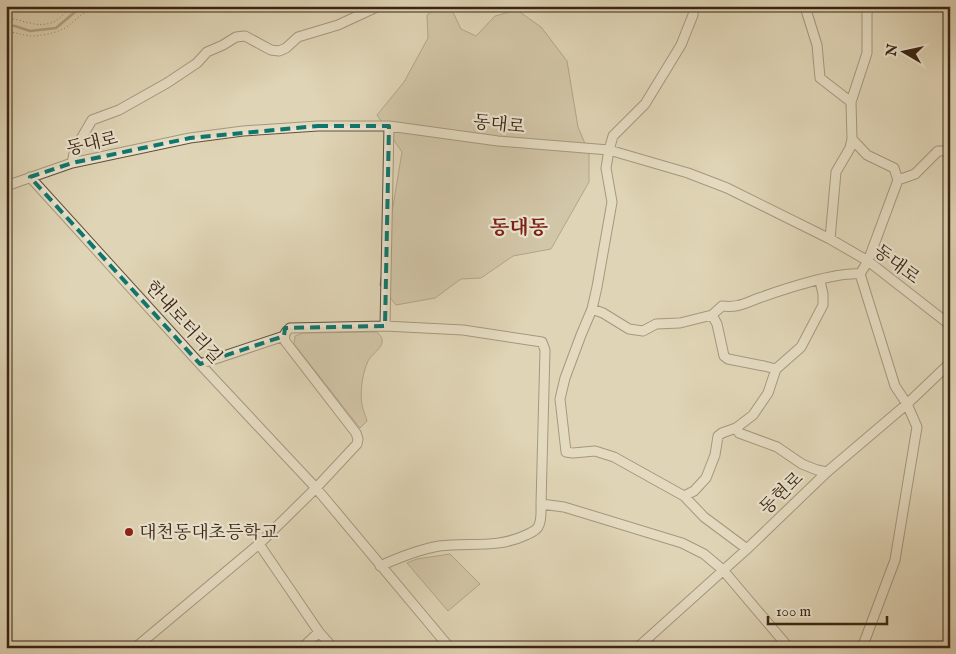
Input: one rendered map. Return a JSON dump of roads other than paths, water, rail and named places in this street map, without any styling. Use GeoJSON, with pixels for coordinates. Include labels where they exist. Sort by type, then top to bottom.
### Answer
{"type":"FeatureCollection","features":[{"type":"Feature","properties":{"kind":"street"},"geometry":{"type":"LineString","coordinates":[[72,163],[75,149],[92,120],[119,110],[167,83],[197,62],[207,52],[236,37],[245,36],[270,50],[280,51],[298,37],[338,24],[378,6]]}},
{"type":"Feature","properties":{"kind":"street"},"geometry":{"type":"LineString","coordinates":[[694,6],[681,45],[645,104],[613,136],[608,150],[606,168],[612,202],[592,309],[572,361],[560,400],[566,452],[595,451],[614,456],[684,496],[704,517],[747,549]]}},
{"type":"Feature","properties":{"kind":"street"},"geometry":{"type":"LineString","coordinates":[[806,6],[817,45],[820,78],[851,102]]}},
{"type":"Feature","properties":{"kind":"street"},"geometry":{"type":"LineString","coordinates":[[830,239],[836,172],[850,148],[852,139],[851,102],[868,53],[867,13],[869,6]]}},
{"type":"Feature","properties":{"kind":"street","name":"동대로"},"geometry":{"type":"LineString","coordinates":[[6,186],[30,176],[72,163],[190,138],[243,131],[318,126],[389,126],[498,141],[608,150],[688,173],[727,188],[830,239],[868,261],[950,325]]}},
{"type":"Feature","properties":{"kind":"street"},"geometry":{"type":"LineString","coordinates":[[385,326],[389,126]]}},
{"type":"Feature","properties":{"kind":"street"},"geometry":{"type":"LineString","coordinates":[[852,139],[867,155],[894,168],[898,180],[868,261],[860,274],[895,386],[917,427],[895,560],[862,648]]}},
{"type":"Feature","properties":{"kind":"street"},"geometry":{"type":"LineString","coordinates":[[898,180],[915,174],[938,151],[950,151]]}},
{"type":"Feature","properties":{"kind":"street","name":"한내로터리길"},"geometry":{"type":"LineString","coordinates":[[30,176],[200,364],[316,488],[450,648]]}},
{"type":"Feature","properties":{"kind":"street"},"geometry":{"type":"LineString","coordinates":[[592,309],[603,313],[629,329],[643,331],[656,324],[680,323],[712,315],[722,306],[735,307],[759,297],[820,280],[848,273],[860,274]]}},
{"type":"Feature","properties":{"kind":"street"},"geometry":{"type":"LineString","coordinates":[[684,496],[694,491],[706,478],[716,455],[718,436],[736,428],[752,415],[764,399],[776,370],[801,347],[823,305],[824,294],[820,280]]}},
{"type":"Feature","properties":{"kind":"street"},"geometry":{"type":"LineString","coordinates":[[712,315],[717,324],[724,356],[728,359],[776,370]]}},
{"type":"Feature","properties":{"kind":"street"},"geometry":{"type":"LineString","coordinates":[[135,648],[259,544],[354,449],[358,439],[356,433],[285,341],[284,333],[290,328],[385,326],[463,330],[542,342],[545,350],[541,504],[540,524],[538,527],[519,538],[495,545],[451,545],[425,549],[410,553],[380,566]]}},
{"type":"Feature","properties":{"kind":"street"},"geometry":{"type":"LineString","coordinates":[[200,364],[284,336]]}},
{"type":"Feature","properties":{"kind":"street","name":"동현로"},"geometry":{"type":"LineString","coordinates":[[637,648],[747,549],[827,472],[950,364]]}},
{"type":"Feature","properties":{"kind":"street"},"geometry":{"type":"LineString","coordinates":[[736,428],[739,433],[777,447],[802,464],[827,472]]}},
{"type":"Feature","properties":{"kind":"street"},"geometry":{"type":"LineString","coordinates":[[541,504],[564,507],[682,543],[704,554],[723,570],[789,648]]}},
{"type":"Feature","properties":{"kind":"street"},"geometry":{"type":"LineString","coordinates":[[259,544],[319,632],[333,648]]}},
{"type":"Feature","properties":{"kind":"street"},"geometry":{"type":"LineString","coordinates":[[302,648],[319,632]]}},
{"type":"Feature","properties":{"kind":"waterway"},"geometry":{"type":"LineString","coordinates":[[6,25],[30,31],[56,28],[82,6]]}},
{"type":"Feature","properties":{"kind":"place","name":"대천동대초등학교"},"geometry":{"type":"Point","coordinates":[129,532]}},
{"type":"Feature","properties":{"kind":"district","name":"동대동"},"geometry":{"type":"Point","coordinates":[519,227]}}]}
